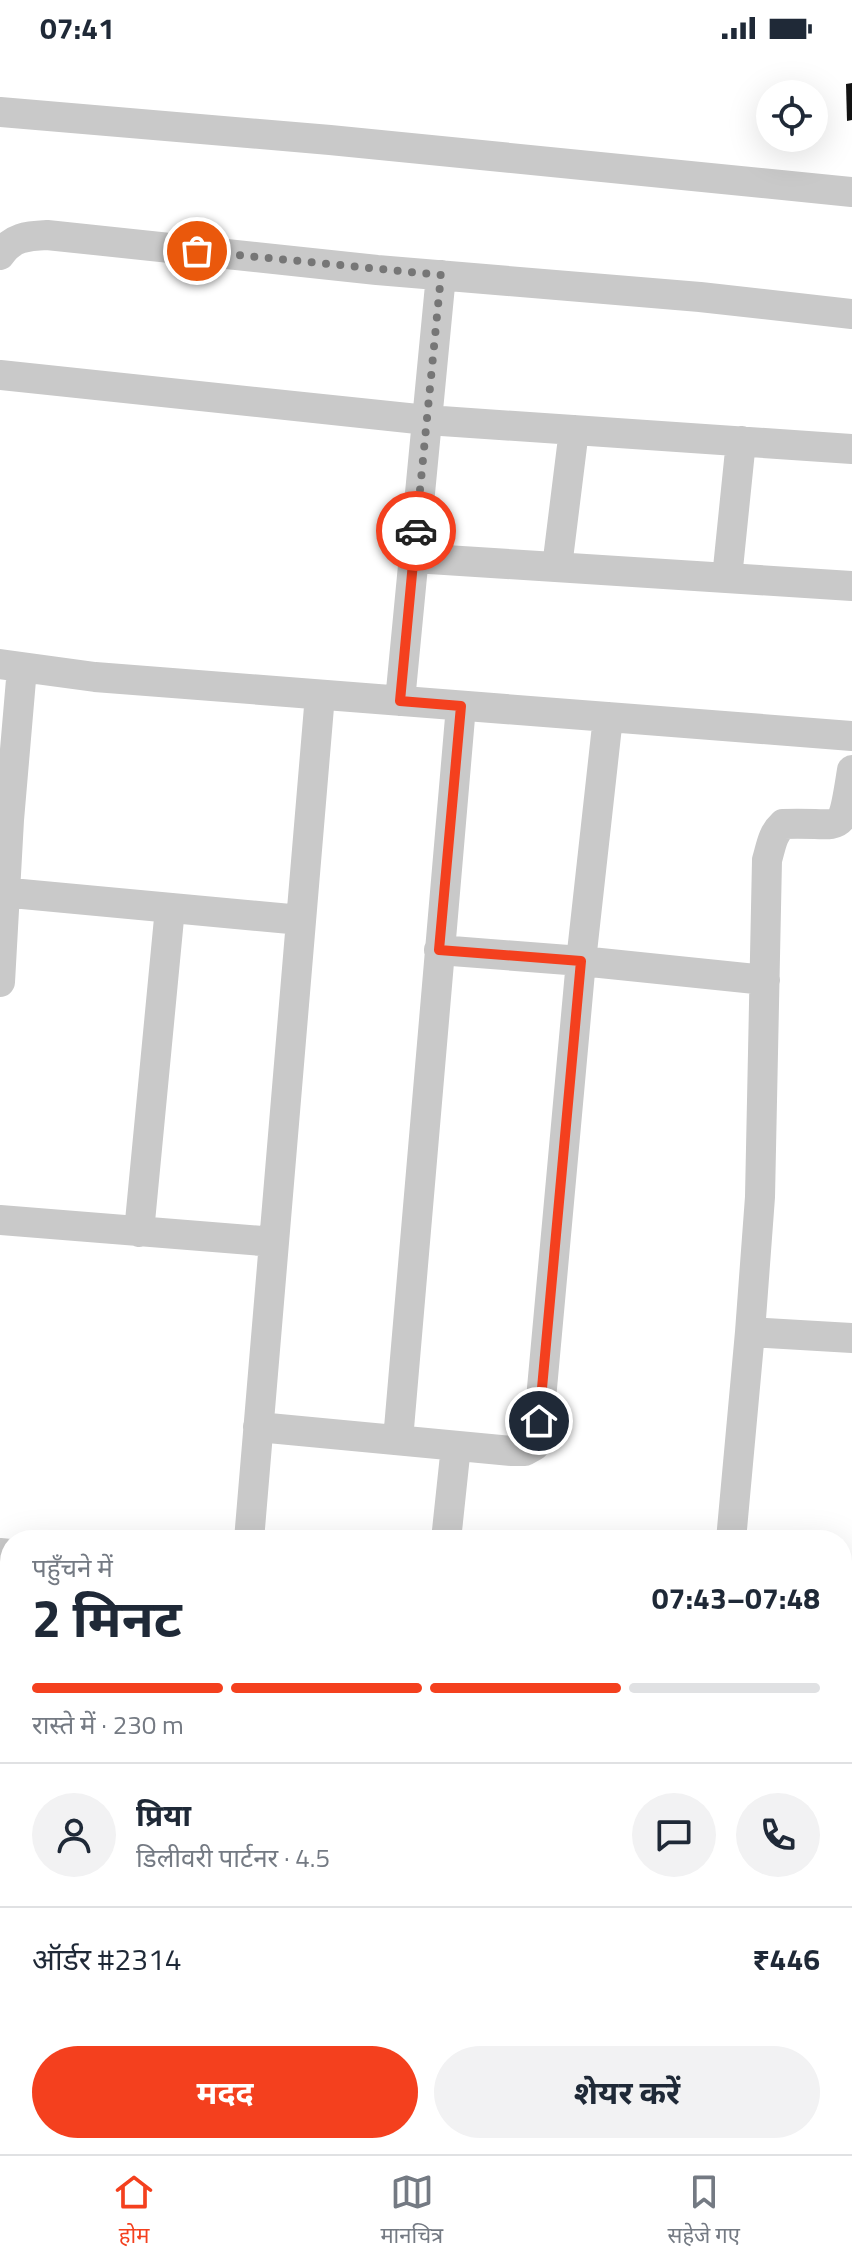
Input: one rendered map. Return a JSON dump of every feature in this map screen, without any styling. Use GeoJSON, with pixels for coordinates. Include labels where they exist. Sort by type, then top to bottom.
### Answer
{"type":"FeatureCollection","features":[{"type":"Feature","properties":{"kind":"street"},"geometry":{"type":"LineString","coordinates":[[0,112],[330,140],[852,192]]}},
{"type":"Feature","properties":{"kind":"street"},"geometry":{"type":"LineString","coordinates":[[0,255],[5,247],[20,237],[47,235],[852,314]]}},
{"type":"Feature","properties":{"kind":"street"},"geometry":{"type":"LineString","coordinates":[[400,701],[441,275]]}},
{"type":"Feature","properties":{"kind":"street"},"geometry":{"type":"LineString","coordinates":[[0,375],[427,420],[852,449]]}},
{"type":"Feature","properties":{"kind":"street"},"geometry":{"type":"LineString","coordinates":[[557,567],[574,430]]}},
{"type":"Feature","properties":{"kind":"street"},"geometry":{"type":"LineString","coordinates":[[727,578],[741,441]]}},
{"type":"Feature","properties":{"kind":"street"},"geometry":{"type":"LineString","coordinates":[[414,558],[852,586]]}},
{"type":"Feature","properties":{"kind":"street"},"geometry":{"type":"LineString","coordinates":[[0,982],[11,666],[320,695],[852,736]]}},
{"type":"Feature","properties":{"kind":"street"},"geometry":{"type":"LineString","coordinates":[[250,1530],[320,695]]}},
{"type":"Feature","properties":{"kind":"street"},"geometry":{"type":"LineString","coordinates":[[398,1440],[461,706]]}},
{"type":"Feature","properties":{"kind":"street"},"geometry":{"type":"LineString","coordinates":[[258,1427],[525,1451],[534,1446],[608,717]]}},
{"type":"Feature","properties":{"kind":"street"},"geometry":{"type":"LineString","coordinates":[[732,1530],[760,1197],[767,860],[772,840],[783,824],[825,827],[843,819],[852,770]]}},
{"type":"Feature","properties":{"kind":"street"},"geometry":{"type":"LineString","coordinates":[[2,893],[301,920]]}},
{"type":"Feature","properties":{"kind":"street"},"geometry":{"type":"LineString","coordinates":[[139,1232],[170,908]]}},
{"type":"Feature","properties":{"kind":"street"},"geometry":{"type":"LineString","coordinates":[[439,950],[765,980]]}},
{"type":"Feature","properties":{"kind":"street"},"geometry":{"type":"LineString","coordinates":[[0,1220],[274,1242]]}},
{"type":"Feature","properties":{"kind":"street"},"geometry":{"type":"LineString","coordinates":[[750,1332],[852,1338]]}},
{"type":"Feature","properties":{"kind":"street"},"geometry":{"type":"LineString","coordinates":[[447,1530],[456,1446]]}},
{"type":"Feature","properties":{"kind":"building"},"geometry":{"type":"Polygon","coordinates":[[[852,83],[852,120],[847,121],[846,84],[852,83]]]}},
{"type":"Feature","properties":{"kind":"way so far"},"geometry":{"type":"LineString","coordinates":[[197,251],[441,275],[416,531]]}},
{"type":"Feature","properties":{"kind":"route"},"geometry":{"type":"LineString","coordinates":[[416,531],[400,701],[461,706],[439,950],[581,961],[539,1421]]}}]}
